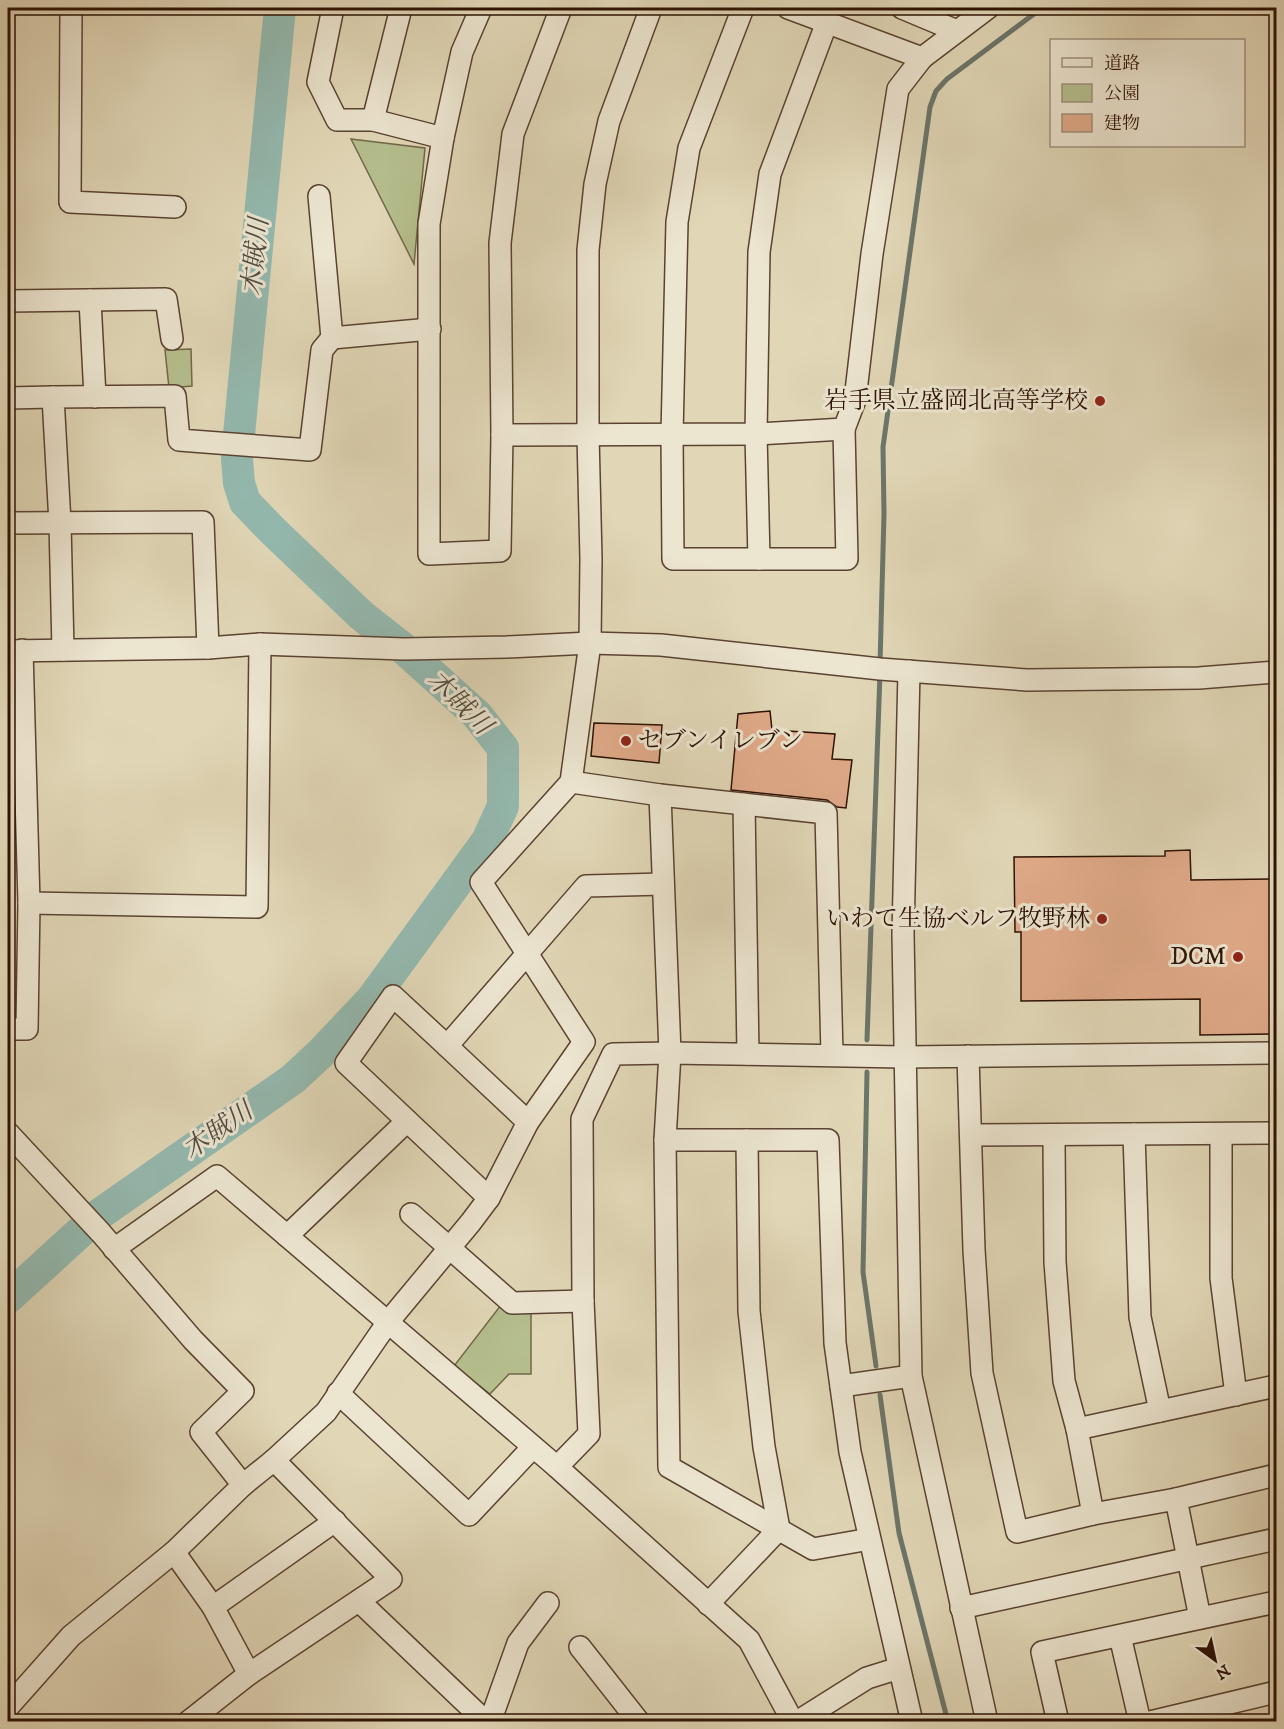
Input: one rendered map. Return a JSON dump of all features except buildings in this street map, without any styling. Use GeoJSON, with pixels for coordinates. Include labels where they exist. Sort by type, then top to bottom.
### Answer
{"type":"FeatureCollection","features":[{"type":"Feature","properties":{"kind":"street"},"geometry":{"type":"LineString","coordinates":[[71,8],[70,202],[175,207]]}},
{"type":"Feature","properties":{"kind":"street"},"geometry":{"type":"LineString","coordinates":[[333,8],[318,82],[337,120],[373,120],[443,138]]}},
{"type":"Feature","properties":{"kind":"street"},"geometry":{"type":"LineString","coordinates":[[373,120],[401,8]]}},
{"type":"Feature","properties":{"kind":"street"},"geometry":{"type":"LineString","coordinates":[[481,8],[462,52],[443,138],[429,224],[429,554],[500,551],[501,243],[513,134],[561,8]]}},
{"type":"Feature","properties":{"kind":"street"},"geometry":{"type":"LineString","coordinates":[[8,1707],[70,1636],[174,1552],[243,1485],[326,1412],[388,1322],[489,1198],[528,1122],[584,1042],[481,882],[571,782],[590,643],[588,250],[595,184],[609,121],[651,8]]}},
{"type":"Feature","properties":{"kind":"street"},"geometry":{"type":"LineString","coordinates":[[743,8],[689,148],[677,222],[672,435],[673,559],[847,559],[844,429],[855,400],[872,254],[897,89],[922,58],[988,8]]}},
{"type":"Feature","properties":{"kind":"street"},"geometry":{"type":"LineString","coordinates":[[788,8],[922,58]]}},
{"type":"Feature","properties":{"kind":"street"},"geometry":{"type":"LineString","coordinates":[[902,8],[957,31]]}},
{"type":"Feature","properties":{"kind":"street"},"geometry":{"type":"LineString","coordinates":[[759,559],[756,434],[759,252],[770,174],[827,22]]}},
{"type":"Feature","properties":{"kind":"street"},"geometry":{"type":"LineString","coordinates":[[319,196],[332,338]]}},
{"type":"Feature","properties":{"kind":"street"},"geometry":{"type":"LineString","coordinates":[[90,300],[95,397]]}},
{"type":"Feature","properties":{"kind":"street"},"geometry":{"type":"LineString","coordinates":[[8,301],[166,300],[171,339]]}},
{"type":"Feature","properties":{"kind":"street"},"geometry":{"type":"LineString","coordinates":[[8,398],[175,396],[179,440],[310,450],[322,350],[332,338],[430,329]]}},
{"type":"Feature","properties":{"kind":"street"},"geometry":{"type":"LineString","coordinates":[[53,397],[60,523],[63,650]]}},
{"type":"Feature","properties":{"kind":"street"},"geometry":{"type":"LineString","coordinates":[[502,435],[756,434],[844,429]]}},
{"type":"Feature","properties":{"kind":"street"},"geometry":{"type":"LineString","coordinates":[[8,523],[202,522],[208,648]]}},
{"type":"Feature","properties":{"kind":"street"},"geometry":{"type":"LineString","coordinates":[[8,1029],[27,1029],[29,903],[16,726],[15,651],[208,648],[260,644],[404,649],[507,648],[590,643],[661,645],[909,671],[1027,680],[1199,678],[1276,672]]}},
{"type":"Feature","properties":{"kind":"street"},"geometry":{"type":"LineString","coordinates":[[29,903],[256,907],[260,644]]}},
{"type":"Feature","properties":{"kind":"street"},"geometry":{"type":"LineString","coordinates":[[909,671],[904,862],[904,1057],[911,1376],[987,1722]]}},
{"type":"Feature","properties":{"kind":"street"},"geometry":{"type":"LineString","coordinates":[[571,782],[660,795],[826,813],[832,1055]]}},
{"type":"Feature","properties":{"kind":"street"},"geometry":{"type":"LineString","coordinates":[[660,795],[670,1053],[665,1140],[669,1467],[813,1549],[870,1539]]}},
{"type":"Feature","properties":{"kind":"street"},"geometry":{"type":"LineString","coordinates":[[744,804],[748,1054]]}},
{"type":"Feature","properties":{"kind":"street"},"geometry":{"type":"LineString","coordinates":[[447,1046],[586,886],[663,884]]}},
{"type":"Feature","properties":{"kind":"street"},"geometry":{"type":"LineString","coordinates":[[489,1198],[346,1064],[393,996],[528,1122]]}},
{"type":"Feature","properties":{"kind":"street"},"geometry":{"type":"LineString","coordinates":[[557,1467],[589,1434],[583,1301],[582,1119],[613,1054],[904,1057],[1276,1053]]}},
{"type":"Feature","properties":{"kind":"street"},"geometry":{"type":"LineString","coordinates":[[968,1056],[974,1250],[982,1373],[1017,1532],[1093,1514],[1176,1500],[1276,1475]]}},
{"type":"Feature","properties":{"kind":"street"},"geometry":{"type":"LineString","coordinates":[[287,1236],[406,1121]]}},
{"type":"Feature","properties":{"kind":"street"},"geometry":{"type":"LineString","coordinates":[[971,1136],[1276,1133]]}},
{"type":"Feature","properties":{"kind":"street"},"geometry":{"type":"LineString","coordinates":[[1134,1134],[1140,1317],[1160,1411]]}},
{"type":"Feature","properties":{"kind":"street"},"geometry":{"type":"LineString","coordinates":[[1221,1134],[1221,1278],[1236,1395]]}},
{"type":"Feature","properties":{"kind":"street"},"geometry":{"type":"LineString","coordinates":[[665,1140],[828,1140],[835,1343],[850,1452],[912,1722]]}},
{"type":"Feature","properties":{"kind":"street"},"geometry":{"type":"LineString","coordinates":[[747,1140],[749,1311],[764,1447],[779,1529]]}},
{"type":"Feature","properties":{"kind":"street"},"geometry":{"type":"LineString","coordinates":[[1054,1140],[1055,1262],[1064,1381],[1077,1429],[1093,1514]]}},
{"type":"Feature","properties":{"kind":"street"},"geometry":{"type":"LineString","coordinates":[[11,1144],[77,1208],[193,1340],[243,1391],[201,1432],[243,1485]]}},
{"type":"Feature","properties":{"kind":"street"},"geometry":{"type":"LineString","coordinates":[[107,1241],[217,1176],[557,1467],[749,1641],[795,1722],[867,1678],[899,1668]]}},
{"type":"Feature","properties":{"kind":"street"},"geometry":{"type":"LineString","coordinates":[[411,1214],[512,1303],[583,1301]]}},
{"type":"Feature","properties":{"kind":"street"},"geometry":{"type":"LineString","coordinates":[[841,1386],[911,1376]]}},
{"type":"Feature","properties":{"kind":"street"},"geometry":{"type":"LineString","coordinates":[[1077,1429],[1276,1386]]}},
{"type":"Feature","properties":{"kind":"street"},"geometry":{"type":"LineString","coordinates":[[338,1394],[469,1515],[533,1447]]}},
{"type":"Feature","properties":{"kind":"street"},"geometry":{"type":"LineString","coordinates":[[188,1722],[249,1674],[391,1579],[274,1460]]}},
{"type":"Feature","properties":{"kind":"street"},"geometry":{"type":"LineString","coordinates":[[1176,1500],[1200,1618]]}},
{"type":"Feature","properties":{"kind":"street"},"geometry":{"type":"LineString","coordinates":[[213,1607],[335,1521]]}},
{"type":"Feature","properties":{"kind":"street"},"geometry":{"type":"LineString","coordinates":[[708,1604],[779,1529]]}},
{"type":"Feature","properties":{"kind":"street"},"geometry":{"type":"LineString","coordinates":[[961,1608],[1276,1539]]}},
{"type":"Feature","properties":{"kind":"street"},"geometry":{"type":"LineString","coordinates":[[174,1552],[213,1607],[249,1674]]}},
{"type":"Feature","properties":{"kind":"street"},"geometry":{"type":"LineString","coordinates":[[359,1601],[488,1722],[518,1642],[548,1603]]}},
{"type":"Feature","properties":{"kind":"street"},"geometry":{"type":"LineString","coordinates":[[1058,1722],[1042,1652],[1276,1602]]}},
{"type":"Feature","properties":{"kind":"street"},"geometry":{"type":"LineString","coordinates":[[1120,1636],[1140,1722]]}},
{"type":"Feature","properties":{"kind":"street"},"geometry":{"type":"LineString","coordinates":[[580,1647],[639,1722]]}},
{"type":"Feature","properties":{"kind":"street"},"geometry":{"type":"LineString","coordinates":[[1150,1722],[1223,1713],[1276,1692]]}},
{"type":"Feature","properties":{"kind":"green space"},"geometry":{"type":"Polygon","coordinates":[[[351,139],[425,148],[414,264],[351,139]]]}},
{"type":"Feature","properties":{"kind":"green space"},"geometry":{"type":"Polygon","coordinates":[[[191,349],[192,386],[169,388],[165,350],[191,349]]]}},
{"type":"Feature","properties":{"kind":"green space"},"geometry":{"type":"Polygon","coordinates":[[[501,1305],[531,1312],[531,1374],[509,1374],[490,1394],[454,1366],[501,1305]]]}},
{"type":"Feature","properties":{"kind":"waterway","name":"木賊川"},"geometry":{"type":"LineString","coordinates":[[8,1298],[101,1213],[293,1079],[321,1053],[372,999],[487,841],[503,806],[503,748],[477,715],[404,649],[361,615],[272,530],[245,502],[239,483],[238,445],[280,8]]}},
{"type":"Feature","properties":{"kind":"waterway"},"geometry":{"type":"LineString","coordinates":[[880,664],[884,514],[883,447],[930,107],[936,91],[947,79],[1042,8]]}},
{"type":"Feature","properties":{"kind":"waterway"},"geometry":{"type":"LineString","coordinates":[[867,1040],[880,673]]}},
{"type":"Feature","properties":{"kind":"waterway"},"geometry":{"type":"LineString","coordinates":[[867,1072],[863,1272],[876,1366]]}},
{"type":"Feature","properties":{"kind":"waterway"},"geometry":{"type":"LineString","coordinates":[[880,1395],[899,1533],[948,1722]]}},
{"type":"Feature","properties":{"kind":"place","name":"岩手県立盛岡北高等学校"},"geometry":{"type":"Point","coordinates":[1100,401]}},
{"type":"Feature","properties":{"kind":"place","name":"セブンイレブン"},"geometry":{"type":"Point","coordinates":[626,741]}},
{"type":"Feature","properties":{"kind":"place","name":"いわて生協ベルフ牧野林"},"geometry":{"type":"Point","coordinates":[1102,919]}},
{"type":"Feature","properties":{"kind":"place","name":"DCM"},"geometry":{"type":"Point","coordinates":[1238,957]}}]}
